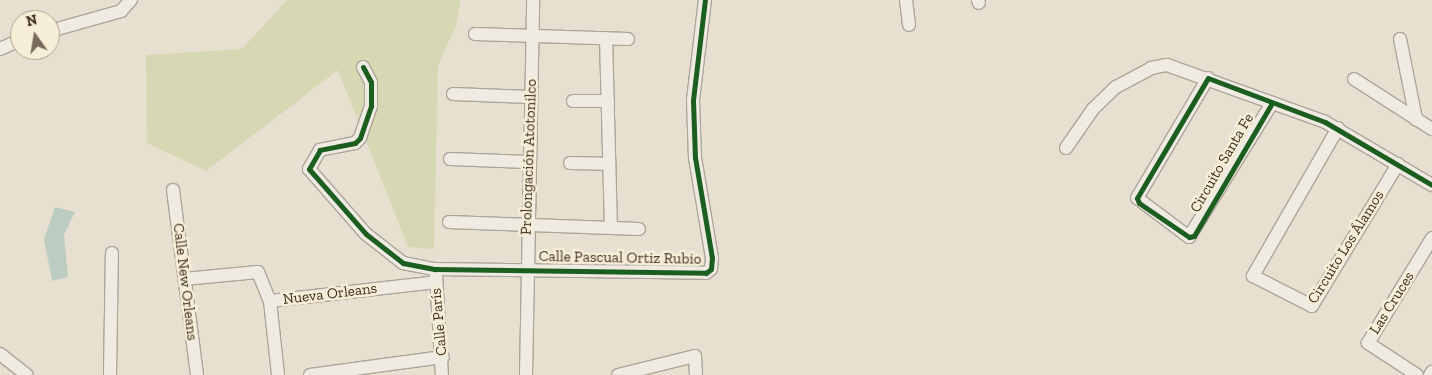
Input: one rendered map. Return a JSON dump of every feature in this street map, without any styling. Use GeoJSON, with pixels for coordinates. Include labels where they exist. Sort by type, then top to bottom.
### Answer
{"type":"FeatureCollection","features":[{"type":"Feature","properties":{"kind":"street"},"geometry":{"type":"LineString","coordinates":[[60,28],[121,11],[131,0]]}},
{"type":"Feature","properties":{"kind":"street","name":"Prolongación Atotonilco"},"geometry":{"type":"LineString","coordinates":[[526,375],[526,269],[533,0]]}},
{"type":"Feature","properties":{"kind":"street","name":"Calle Pascual Ortiz Rubio"},"geometry":{"type":"LineString","coordinates":[[436,276],[526,269],[694,274],[711,270],[706,207],[695,158],[693,100],[705,0]]}},
{"type":"Feature","properties":{"kind":"street"},"geometry":{"type":"LineString","coordinates":[[906,0],[909,25]]}},
{"type":"Feature","properties":{"kind":"street"},"geometry":{"type":"LineString","coordinates":[[475,34],[628,39]]}},
{"type":"Feature","properties":{"kind":"street"},"geometry":{"type":"LineString","coordinates":[[606,38],[611,227]]}},
{"type":"Feature","properties":{"kind":"street"},"geometry":{"type":"LineString","coordinates":[[1400,39],[1416,119]]}},
{"type":"Feature","properties":{"kind":"street"},"geometry":{"type":"LineString","coordinates":[[1066,148],[1093,108],[1116,87],[1151,68],[1167,65],[1208,78],[1338,128],[1432,185]]}},
{"type":"Feature","properties":{"kind":"street"},"geometry":{"type":"LineString","coordinates":[[363,67],[371,82],[371,106],[360,138],[354,143],[320,150],[309,168],[366,234],[403,263],[436,276]]}},
{"type":"Feature","properties":{"kind":"street","name":"Circuito Santa Fe"},"geometry":{"type":"LineString","coordinates":[[1208,78],[1137,198],[1189,237],[1272,103]]}},
{"type":"Feature","properties":{"kind":"street"},"geometry":{"type":"LineString","coordinates":[[1354,79],[1432,129]]}},
{"type":"Feature","properties":{"kind":"street"},"geometry":{"type":"LineString","coordinates":[[453,94],[530,97]]}},
{"type":"Feature","properties":{"kind":"street"},"geometry":{"type":"LineString","coordinates":[[573,101],[608,101]]}},
{"type":"Feature","properties":{"kind":"street","name":"Circuito Los Álamos"},"geometry":{"type":"LineString","coordinates":[[1338,128],[1253,276],[1312,306],[1398,164]]}},
{"type":"Feature","properties":{"kind":"street"},"geometry":{"type":"LineString","coordinates":[[450,159],[528,162]]}},
{"type":"Feature","properties":{"kind":"street"},"geometry":{"type":"LineString","coordinates":[[570,163],[609,164]]}},
{"type":"Feature","properties":{"kind":"street","name":"Calle New Orleans"},"geometry":{"type":"LineString","coordinates":[[173,190],[197,375]]}},
{"type":"Feature","properties":{"kind":"street"},"geometry":{"type":"LineString","coordinates":[[449,222],[639,229]]}},
{"type":"Feature","properties":{"kind":"street","name":"Las Cruces"},"geometry":{"type":"LineString","coordinates":[[1417,375],[1368,343],[1432,238]]}},
{"type":"Feature","properties":{"kind":"street"},"geometry":{"type":"LineString","coordinates":[[110,375],[112,253]]}},
{"type":"Feature","properties":{"kind":"street","name":"Nueva Orleans"},"geometry":{"type":"LineString","coordinates":[[184,278],[258,272],[270,301],[436,276]]}},
{"type":"Feature","properties":{"kind":"street","name":"Calle París"},"geometry":{"type":"LineString","coordinates":[[436,276],[443,357],[442,375]]}},
{"type":"Feature","properties":{"kind":"street"},"geometry":{"type":"LineString","coordinates":[[270,301],[278,375]]}},
{"type":"Feature","properties":{"kind":"street"},"geometry":{"type":"LineString","coordinates":[[0,354],[27,375]]}},
{"type":"Feature","properties":{"kind":"street"},"geometry":{"type":"LineString","coordinates":[[618,375],[695,356],[696,375]]}},
{"type":"Feature","properties":{"kind":"street"},"geometry":{"type":"LineString","coordinates":[[310,375],[443,357]]}},
{"type":"Feature","properties":{"kind":"green space"},"geometry":{"type":"Polygon","coordinates":[[[287,0],[461,0],[456,26],[438,65],[434,249],[408,247],[338,70],[206,171],[147,143],[146,55],[242,49],[287,0]]]}},
{"type":"Feature","properties":{"kind":"shaded area"},"geometry":{"type":"Polygon","coordinates":[[[55,207],[75,212],[64,235],[68,277],[52,281],[44,239],[55,207]]]}},
{"type":"Feature","properties":{"kind":"cycle path"},"geometry":{"type":"LineString","coordinates":[[363,67],[371,82],[371,106],[360,138],[355,143],[320,150],[309,169],[366,234],[403,263],[435,269],[706,273],[711,269],[712,258],[695,158],[693,100],[705,0]]}},
{"type":"Feature","properties":{"kind":"cycle path"},"geometry":{"type":"LineString","coordinates":[[1272,103],[1194,236],[1189,237],[1139,203],[1137,198],[1208,78],[1325,122],[1432,185]]}}]}
